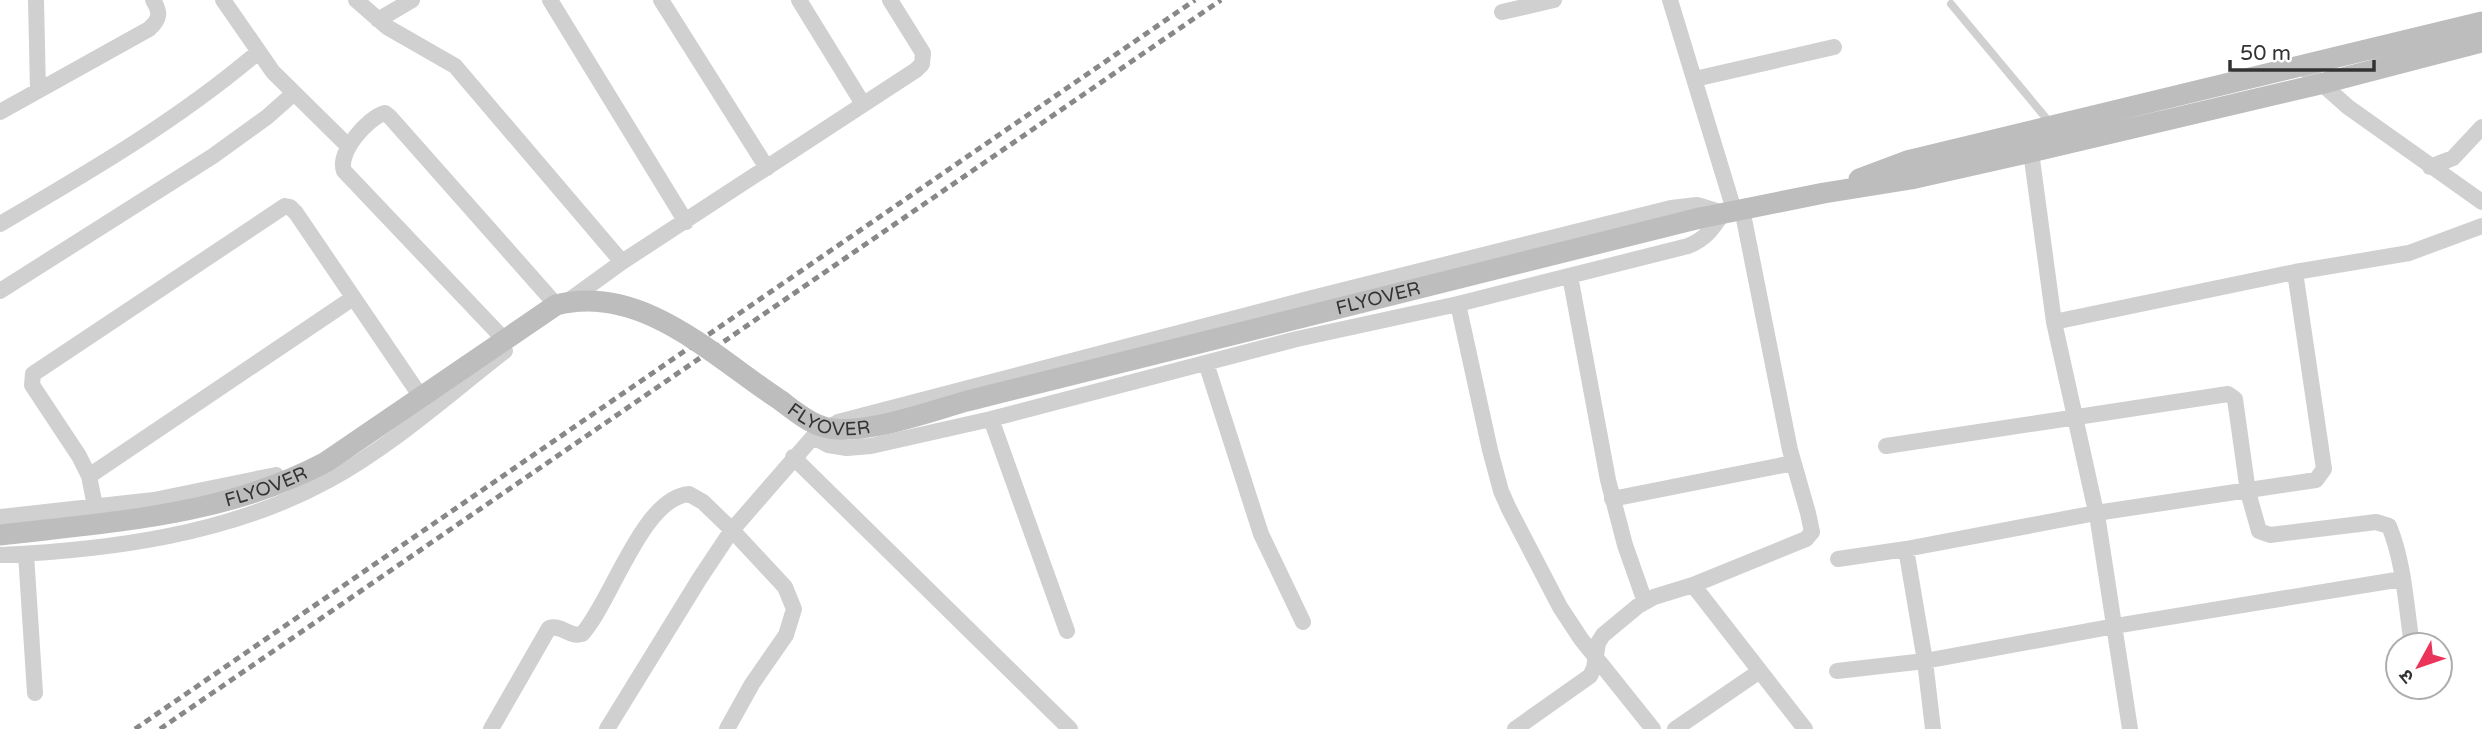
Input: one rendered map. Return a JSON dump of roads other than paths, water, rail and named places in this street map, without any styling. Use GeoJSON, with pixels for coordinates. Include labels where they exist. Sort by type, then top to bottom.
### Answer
{"type":"FeatureCollection","features":[{"type":"Feature","properties":{"kind":"main road"},"geometry":{"type":"LineString","coordinates":[[1824,192],[1907,161],[2482,22]]}},
{"type":"Feature","properties":{"kind":"main road"},"geometry":{"type":"LineString","coordinates":[[1824,192],[1880,185],[2031,152],[2320,84],[2482,42]]}},
{"type":"Feature","properties":{"kind":"main road","name":"FLYOVER"},"geometry":{"type":"LineString","coordinates":[[0,535],[162,516],[211,506],[293,480],[326,462],[556,305],[572,301],[594,300],[619,305],[664,322],[693,338],[759,387],[822,426],[869,428],[967,401],[1700,218],[1824,192]]}},
{"type":"Feature","properties":{"kind":"street"},"geometry":{"type":"LineString","coordinates":[[36,0],[38,91]]}},
{"type":"Feature","properties":{"kind":"street"},"geometry":{"type":"LineString","coordinates":[[0,112],[149,29],[160,14],[153,0]]}},
{"type":"Feature","properties":{"kind":"street"},"geometry":{"type":"LineString","coordinates":[[223,0],[257,53],[293,94],[348,146]]}},
{"type":"Feature","properties":{"kind":"street"},"geometry":{"type":"LineString","coordinates":[[356,0],[402,37],[455,66],[622,262]]}},
{"type":"Feature","properties":{"kind":"street"},"geometry":{"type":"LineString","coordinates":[[378,20],[412,0]]}},
{"type":"Feature","properties":{"kind":"street"},"geometry":{"type":"LineString","coordinates":[[550,0],[686,222]]}},
{"type":"Feature","properties":{"kind":"street"},"geometry":{"type":"LineString","coordinates":[[661,0],[767,168]]}},
{"type":"Feature","properties":{"kind":"street"},"geometry":{"type":"LineString","coordinates":[[799,0],[863,104]]}},
{"type":"Feature","properties":{"kind":"street"},"geometry":{"type":"LineString","coordinates":[[0,555],[178,536],[292,499],[331,479],[394,438],[588,285],[916,70],[923,59],[923,53],[890,0]]}},
{"type":"Feature","properties":{"kind":"street"},"geometry":{"type":"LineString","coordinates":[[1502,12],[1554,0]]}},
{"type":"Feature","properties":{"kind":"street"},"geometry":{"type":"LineString","coordinates":[[1515,729],[1582,684],[1593,672],[1598,643],[1603,635],[1645,602],[1808,538],[1812,533],[1733,211],[1670,0]]}},
{"type":"Feature","properties":{"kind":"street"},"geometry":{"type":"LineString","coordinates":[[1695,79],[1834,47]]}},
{"type":"Feature","properties":{"kind":"street"},"geometry":{"type":"LineString","coordinates":[[0,225],[168,122],[257,53]]}},
{"type":"Feature","properties":{"kind":"street"},"geometry":{"type":"LineString","coordinates":[[2303,67],[2320,84],[2430,167],[2482,202]]}},
{"type":"Feature","properties":{"kind":"street"},"geometry":{"type":"LineString","coordinates":[[0,291],[213,156],[267,117],[293,94]]}},
{"type":"Feature","properties":{"kind":"street"},"geometry":{"type":"LineString","coordinates":[[498,334],[344,170],[342,161],[348,146],[377,115],[388,114],[551,299]]}},
{"type":"Feature","properties":{"kind":"street"},"geometry":{"type":"LineString","coordinates":[[2430,167],[2453,158],[2482,127]]}},
{"type":"Feature","properties":{"kind":"street"},"geometry":{"type":"LineString","coordinates":[[2031,152],[2054,322],[2096,513],[2130,729]]}},
{"type":"Feature","properties":{"kind":"street"},"geometry":{"type":"LineString","coordinates":[[607,729],[732,530],[793,457],[813,437],[838,422],[1312,298],[1671,208],[1697,205],[1733,211]]}},
{"type":"Feature","properties":{"kind":"street"},"geometry":{"type":"LineString","coordinates":[[95,506],[89,476],[32,384],[33,374],[285,206],[296,213],[417,391]]}},
{"type":"Feature","properties":{"kind":"street"},"geometry":{"type":"LineString","coordinates":[[813,437],[828,445],[846,448],[872,446],[991,419],[1297,339],[1458,304],[1701,241],[1733,211]]}},
{"type":"Feature","properties":{"kind":"street"},"geometry":{"type":"LineString","coordinates":[[2054,322],[2295,272],[2409,253],[2482,226]]}},
{"type":"Feature","properties":{"kind":"street"},"geometry":{"type":"LineString","coordinates":[[1838,559],[2096,513],[2313,482],[2320,477],[2324,469],[2295,272]]}},
{"type":"Feature","properties":{"kind":"street"},"geometry":{"type":"LineString","coordinates":[[1570,276],[1612,499],[1645,602]]}},
{"type":"Feature","properties":{"kind":"street"},"geometry":{"type":"LineString","coordinates":[[0,517],[154,500],[283,473],[327,451],[551,299],[588,285]]}},
{"type":"Feature","properties":{"kind":"street"},"geometry":{"type":"LineString","coordinates":[[89,476],[353,298]]}},
{"type":"Feature","properties":{"kind":"street"},"geometry":{"type":"LineString","coordinates":[[1458,304],[1490,450],[1502,491],[1560,607],[1596,660],[1653,729]]}},
{"type":"Feature","properties":{"kind":"street"},"geometry":{"type":"LineString","coordinates":[[1206,363],[1261,534],[1303,622]]}},
{"type":"Feature","properties":{"kind":"street"},"geometry":{"type":"LineString","coordinates":[[1886,446],[2228,394],[2235,399],[2237,405],[2248,492],[2257,528],[2266,535],[2376,522],[2389,526],[2394,537],[2410,631]]}},
{"type":"Feature","properties":{"kind":"street"},"geometry":{"type":"LineString","coordinates":[[991,419],[1067,631]]}},
{"type":"Feature","properties":{"kind":"street"},"geometry":{"type":"LineString","coordinates":[[793,457],[1070,729]]}},
{"type":"Feature","properties":{"kind":"street"},"geometry":{"type":"LineString","coordinates":[[1612,499],[1793,463]]}},
{"type":"Feature","properties":{"kind":"street"},"geometry":{"type":"LineString","coordinates":[[491,729],[549,628],[555,626],[576,636],[585,631],[652,516],[661,506],[677,496],[688,494],[703,502],[785,587],[794,609],[786,635],[751,684],[727,729]]}},
{"type":"Feature","properties":{"kind":"street"},"geometry":{"type":"LineString","coordinates":[[1906,549],[1926,661],[1933,729]]}},
{"type":"Feature","properties":{"kind":"street"},"geometry":{"type":"LineString","coordinates":[[26,554],[35,693]]}},
{"type":"Feature","properties":{"kind":"street"},"geometry":{"type":"LineString","coordinates":[[1837,671],[1926,661],[2115,626],[2402,579]]}},
{"type":"Feature","properties":{"kind":"street"},"geometry":{"type":"LineString","coordinates":[[1693,585],[1805,729]]}},
{"type":"Feature","properties":{"kind":"street"},"geometry":{"type":"LineString","coordinates":[[1675,729],[1760,671]]}},
{"type":"Feature","properties":{"kind":"lane"},"geometry":{"type":"LineString","coordinates":[[1951,4],[2053,126]]}},
{"type":"Feature","properties":{"kind":"railway"},"geometry":{"type":"LineString","coordinates":[[135,729],[1195,0]]}},
{"type":"Feature","properties":{"kind":"railway"},"geometry":{"type":"LineString","coordinates":[[160,729],[1221,0]]}}]}
